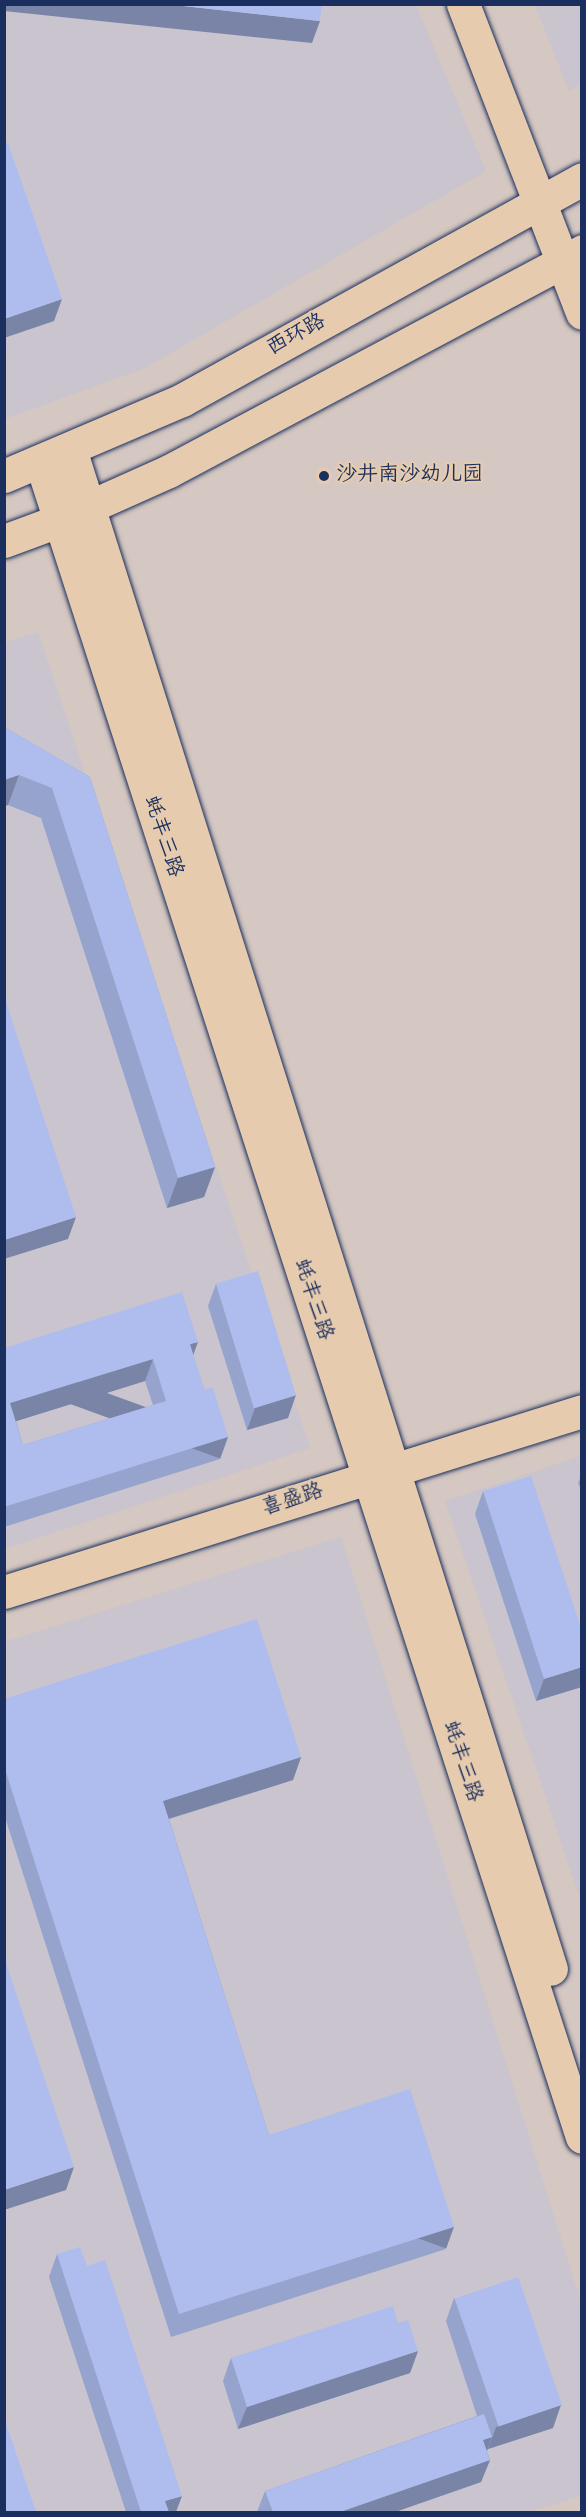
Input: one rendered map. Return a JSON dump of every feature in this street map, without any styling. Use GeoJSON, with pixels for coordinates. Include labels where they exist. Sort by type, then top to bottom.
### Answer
{"type":"FeatureCollection","features":[{"type":"Feature","properties":{"kind":"street"},"geometry":{"type":"LineString","coordinates":[[463,4],[538,204],[571,258],[582,313]]}},
{"type":"Feature","properties":{"kind":"street","name":"西环路"},"geometry":{"type":"LineString","coordinates":[[4,476],[182,400],[582,179]]}},
{"type":"Feature","properties":{"kind":"street"},"geometry":{"type":"LineString","coordinates":[[4,541],[74,514],[169,471],[571,258]]}},
{"type":"Feature","properties":{"kind":"street","name":"蚝丰三路"},"geometry":{"type":"LineString","coordinates":[[56,455],[381,1474],[582,2137]]}},
{"type":"Feature","properties":{"kind":"street","name":"喜盛路"},"geometry":{"type":"LineString","coordinates":[[4,1592],[582,1411]]}},
{"type":"Feature","properties":{"kind":"street","name":"蚝丰三路"},"geometry":{"type":"LineString","coordinates":[[381,1474],[582,2065]]}},
{"type":"Feature","properties":{"kind":"shaded area"},"geometry":{"type":"Polygon","coordinates":[[[5,5],[416,5],[486,171],[145,368],[5,419],[5,5]]]}},
{"type":"Feature","properties":{"kind":"shaded area"},"geometry":{"type":"Polygon","coordinates":[[[535,5],[581,5],[581,83],[569,91],[535,5]]]}},
{"type":"Feature","properties":{"kind":"shaded area"},"geometry":{"type":"Polygon","coordinates":[[[38,632],[310,1448],[5,1549],[4,643],[38,632]]]}},
{"type":"Feature","properties":{"kind":"shaded area"},"geometry":{"type":"Polygon","coordinates":[[[581,1456],[581,1901],[445,1501],[581,1456]]]}},
{"type":"Feature","properties":{"kind":"shaded area"},"geometry":{"type":"Polygon","coordinates":[[[341,1537],[581,2302],[581,2496],[530,2512],[5,2512],[4,1642],[341,1537]]]}},
{"type":"Feature","properties":{"kind":"building"},"geometry":{"type":"Polygon","coordinates":[[[165,4],[322,4],[320,21],[165,4]]]}},
{"type":"Feature","properties":{"kind":"building"},"geometry":{"type":"Polygon","coordinates":[[[8,143],[62,299],[4,319],[4,144],[8,143]]]}},
{"type":"Feature","properties":{"kind":"building"},"geometry":{"type":"Polygon","coordinates":[[[4,727],[90,777],[215,1167],[178,1178],[52,788],[19,775],[4,780],[4,727]]]}},
{"type":"Feature","properties":{"kind":"building"},"geometry":{"type":"Polygon","coordinates":[[[4,996],[76,1217],[4,1240],[4,996]]]}},
{"type":"Feature","properties":{"kind":"building"},"geometry":{"type":"Polygon","coordinates":[[[258,1271],[296,1395],[254,1408],[216,1284],[258,1271]]]}},
{"type":"Feature","properties":{"kind":"building"},"geometry":{"type":"Polygon","coordinates":[[[182,1292],[198,1342],[190,1344],[204,1389],[213,1388],[228,1437],[4,1507],[4,1348],[182,1292]],[[153,1359],[10,1403],[23,1445],[166,1401],[153,1359]]]}},
{"type":"Feature","properties":{"kind":"building"},"geometry":{"type":"Polygon","coordinates":[[[531,1476],[582,1631],[582,1667],[544,1679],[483,1491],[531,1476]]]}},
{"type":"Feature","properties":{"kind":"building"},"geometry":{"type":"Polygon","coordinates":[[[257,1619],[301,1757],[163,1801],[269,2135],[410,2089],[454,2227],[179,2314],[4,1766],[4,1699],[257,1619]]]}},
{"type":"Feature","properties":{"kind":"building"},"geometry":{"type":"Polygon","coordinates":[[[4,1957],[74,2167],[4,2190],[4,1957]]]}},
{"type":"Feature","properties":{"kind":"building"},"geometry":{"type":"Polygon","coordinates":[[[80,2247],[87,2266],[105,2260],[182,2496],[165,2501],[169,2512],[141,2512],[57,2254],[80,2247]]]}},
{"type":"Feature","properties":{"kind":"building"},"geometry":{"type":"Polygon","coordinates":[[[518,2277],[562,2405],[499,2426],[455,2299],[518,2277]]]}},
{"type":"Feature","properties":{"kind":"building"},"geometry":{"type":"Polygon","coordinates":[[[393,2306],[398,2323],[408,2320],[418,2351],[247,2407],[231,2358],[393,2306]]]}},
{"type":"Feature","properties":{"kind":"building"},"geometry":{"type":"Polygon","coordinates":[[[484,2414],[492,2437],[483,2440],[490,2460],[340,2512],[273,2512],[265,2491],[484,2414]]]}},
{"type":"Feature","properties":{"kind":"building"},"geometry":{"type":"Polygon","coordinates":[[[4,2418],[36,2512],[4,2512],[4,2418]]]}},
{"type":"Feature","properties":{"kind":"place","name":"沙井南沙幼儿园"},"geometry":{"type":"Point","coordinates":[324,476]}}]}
